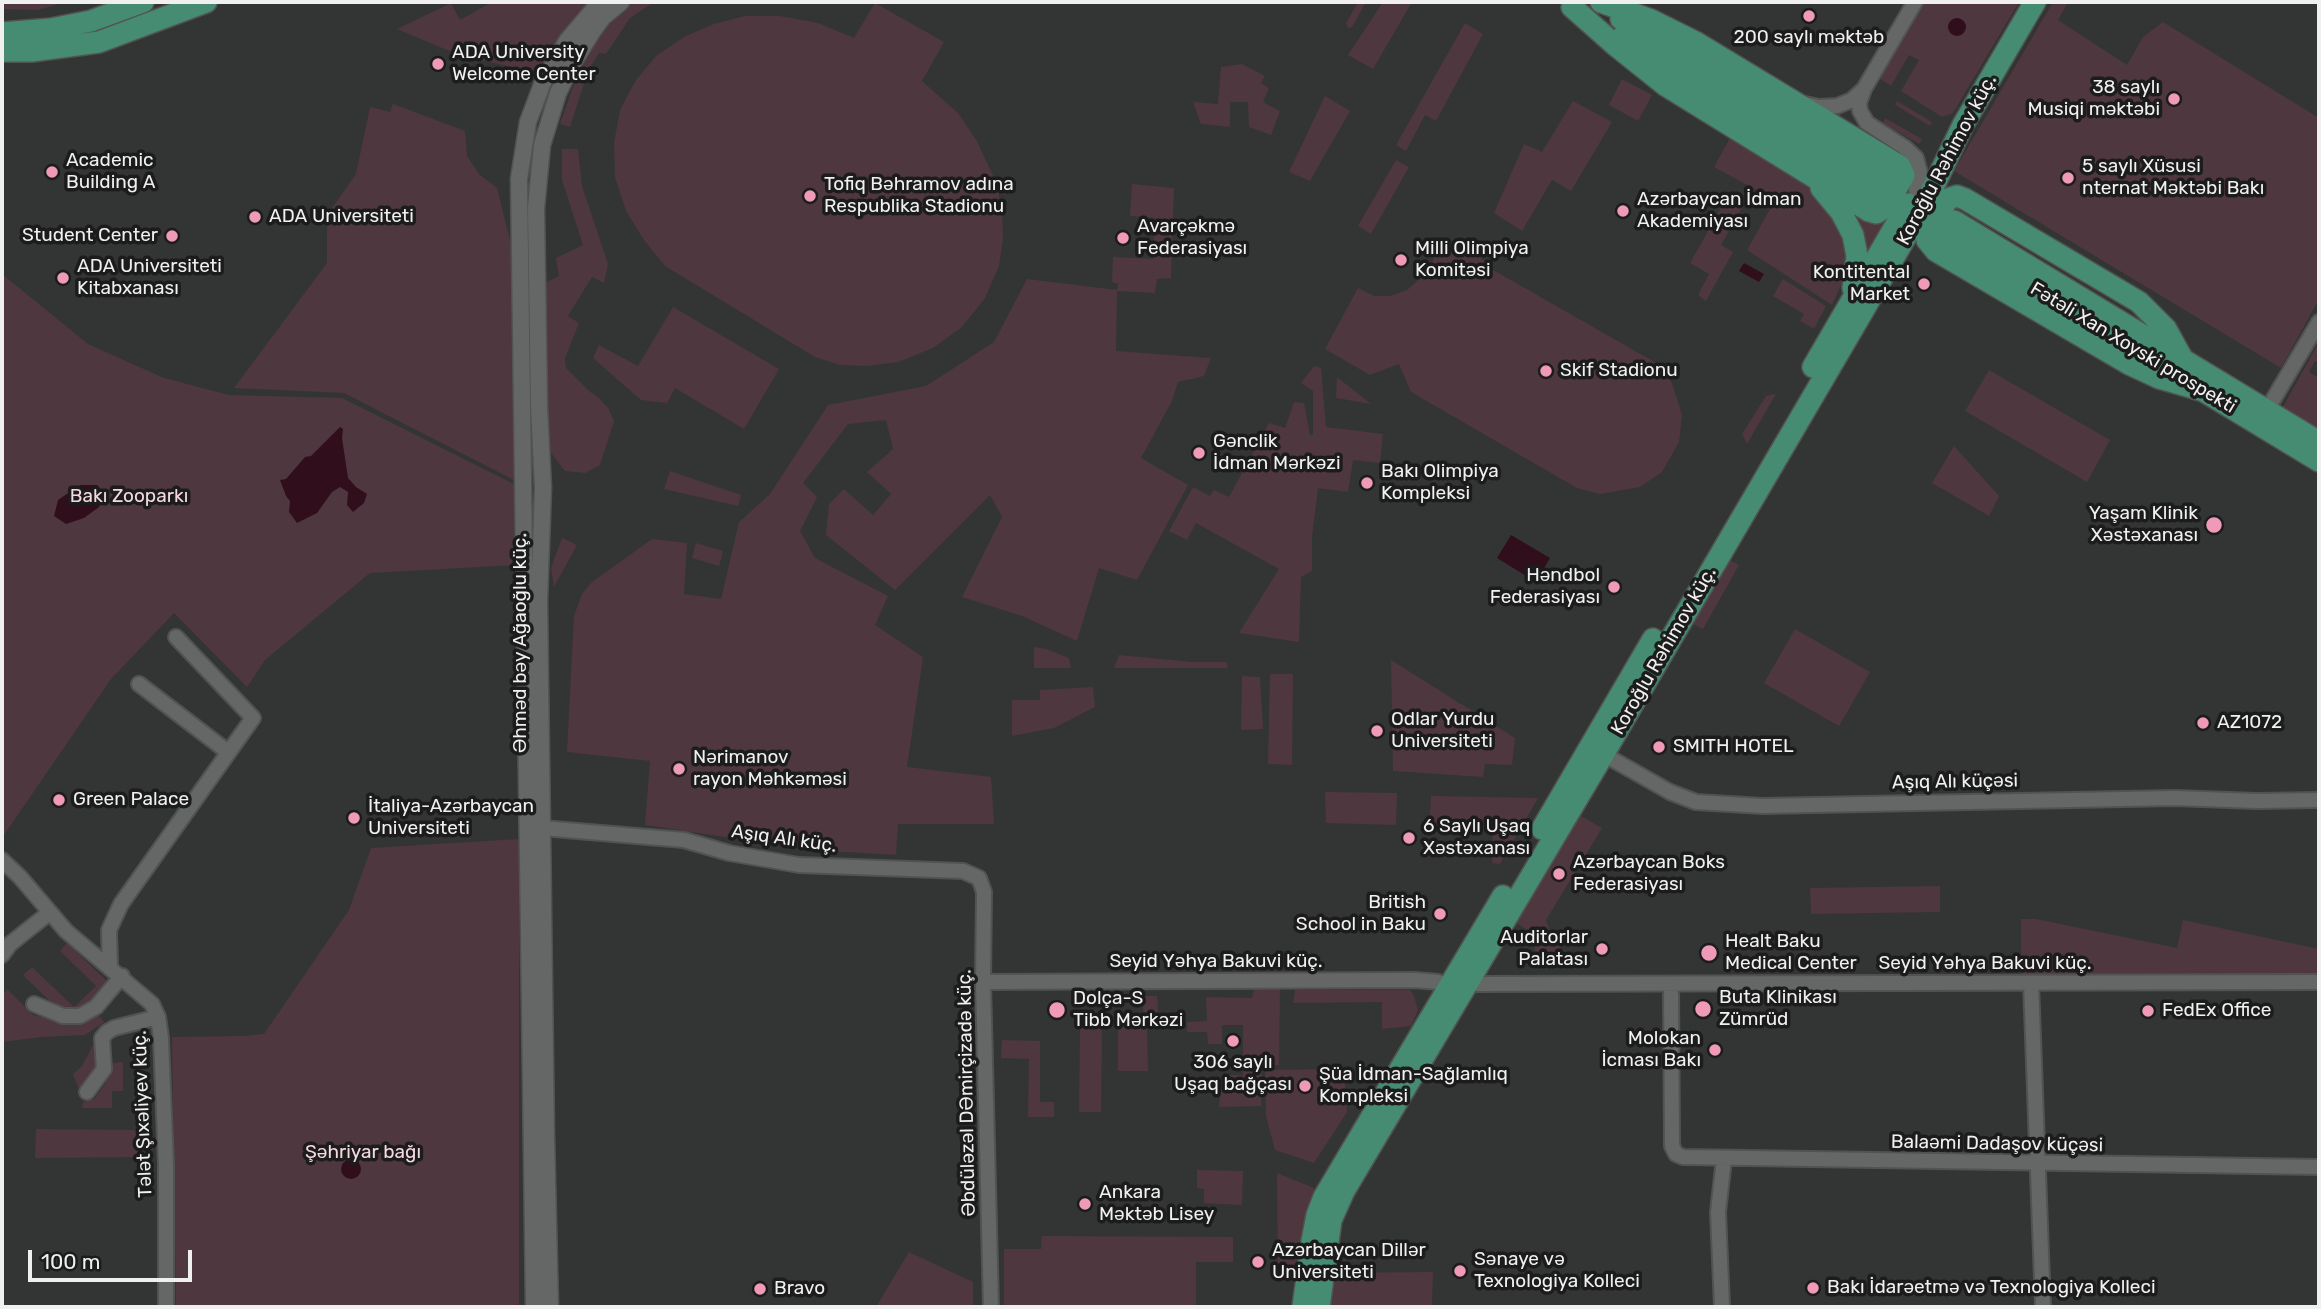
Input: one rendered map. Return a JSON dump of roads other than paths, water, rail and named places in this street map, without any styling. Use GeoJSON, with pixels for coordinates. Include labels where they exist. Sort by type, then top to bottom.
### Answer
{"type":"FeatureCollection","features":[{"type":"Feature","properties":{"kind":"main road"},"geometry":{"type":"LineString","coordinates":[[2,33],[51,29],[91,21],[143,2]]}},
{"type":"Feature","properties":{"kind":"main road"},"geometry":{"type":"LineString","coordinates":[[2,51],[32,51],[99,42],[206,2]]}},
{"type":"Feature","properties":{"kind":"main road"},"geometry":{"type":"LineString","coordinates":[[1576,3],[1615,45],[1665,85],[1869,211],[1876,212],[1886,207],[1904,175],[1900,166],[1669,28],[1601,2]]}},
{"type":"Feature","properties":{"kind":"main road","name":"Koroğlu Rəhimov küç."},"geometry":{"type":"LineString","coordinates":[[1310,1306],[1337,1204],[1878,284],[1932,191],[1952,146],[2035,2]]}},
{"type":"Feature","properties":{"kind":"main road"},"geometry":{"type":"LineString","coordinates":[[1576,3],[1884,188]]}},
{"type":"Feature","properties":{"kind":"main road"},"geometry":{"type":"LineString","coordinates":[[1952,146],[1945,174],[1951,186],[1965,199]]}},
{"type":"Feature","properties":{"kind":"main road"},"geometry":{"type":"LineString","coordinates":[[1793,163],[1830,197],[1842,212],[1853,235],[1857,268],[1843,316]]}},
{"type":"Feature","properties":{"kind":"main road","name":"Koroğlu Rəhimov küç."},"geometry":{"type":"LineString","coordinates":[[1466,984],[1510,884],[1916,190]]}},
{"type":"Feature","properties":{"kind":"main road"},"geometry":{"type":"LineString","coordinates":[[1945,236],[1927,240],[1928,229],[1948,199],[1956,196],[1965,199],[2139,302],[2166,329],[2182,358]]}},
{"type":"Feature","properties":{"kind":"main road"},"geometry":{"type":"LineString","coordinates":[[1878,284],[1905,255],[1945,236]]}},
{"type":"Feature","properties":{"kind":"main road","name":"Fətəli Xan Xoyski prospekti"},"geometry":{"type":"LineString","coordinates":[[1945,236],[2182,358],[2319,442]]}},
{"type":"Feature","properties":{"kind":"main road","name":"Fətəli Xan Xoyski prospekti"},"geometry":{"type":"LineString","coordinates":[[1945,236],[2129,364],[2204,391],[2319,461]]}},
{"type":"Feature","properties":{"kind":"street","name":"Əhməd bəy Ağaoğlu küç."},"geometry":{"type":"LineString","coordinates":[[534,1307],[519,179],[528,122],[543,82],[567,41],[600,2]]}},
{"type":"Feature","properties":{"kind":"street","name":"Əhməd bəy Ağaoğlu küç."},"geometry":{"type":"LineString","coordinates":[[550,1307],[539,601],[543,506],[538,407],[536,208],[542,145],[551,111],[564,79],[581,48],[603,18],[621,2]]}},
{"type":"Feature","properties":{"kind":"street"},"geometry":{"type":"LineString","coordinates":[[1915,2],[1864,89],[1860,103],[1862,117],[1867,123],[1916,158],[1920,173],[1916,190]]}},
{"type":"Feature","properties":{"kind":"street"},"geometry":{"type":"LineString","coordinates":[[1791,100],[1828,108],[1845,104],[1864,89]]}},
{"type":"Feature","properties":{"kind":"street"},"geometry":{"type":"LineString","coordinates":[[534,104],[551,111]]}},
{"type":"Feature","properties":{"kind":"street"},"geometry":{"type":"LineString","coordinates":[[2267,410],[2319,322]]}},
{"type":"Feature","properties":{"kind":"street"},"geometry":{"type":"LineString","coordinates":[[524,506],[543,506]]}},
{"type":"Feature","properties":{"kind":"street"},"geometry":{"type":"LineString","coordinates":[[34,1004],[63,1016],[80,1016],[96,1007],[116,971],[109,930],[121,904],[253,718],[176,637]]}},
{"type":"Feature","properties":{"kind":"street"},"geometry":{"type":"LineString","coordinates":[[139,684],[228,752]]}},
{"type":"Feature","properties":{"kind":"street","name":"Aşıq Alı küçəsi"},"geometry":{"type":"LineString","coordinates":[[1603,754],[1670,792],[1696,802],[1751,805],[2175,798],[2319,800]]}},
{"type":"Feature","properties":{"kind":"street","name":"Aşıq Alı küç."},"geometry":{"type":"LineString","coordinates":[[542,828],[684,840],[729,853],[799,865],[963,871],[979,878]]}},
{"type":"Feature","properties":{"kind":"street","name":"Tələt Şıxəliyev küç."},"geometry":{"type":"LineString","coordinates":[[2,860],[66,931],[152,1004],[158,1017],[162,1038],[166,1166],[166,1307]]}},
{"type":"Feature","properties":{"kind":"street","name":"Əbdüləzəl DƏmirçizadə küç."},"geometry":{"type":"LineString","coordinates":[[979,878],[984,892],[983,982],[991,1307]]}},
{"type":"Feature","properties":{"kind":"street"},"geometry":{"type":"LineString","coordinates":[[2,955],[10,944],[49,913]]}},
{"type":"Feature","properties":{"kind":"street","name":"Seyid Yəhya Bakuvi küç."},"geometry":{"type":"LineString","coordinates":[[983,982],[2319,982]]}},
{"type":"Feature","properties":{"kind":"street"},"geometry":{"type":"LineString","coordinates":[[2031,983],[2043,1307]]}},
{"type":"Feature","properties":{"kind":"street","name":"Balaəmi Dadaşov küçəsi"},"geometry":{"type":"LineString","coordinates":[[1671,984],[1672,1146],[1676,1154],[1683,1157],[2319,1167]]}},
{"type":"Feature","properties":{"kind":"street"},"geometry":{"type":"LineString","coordinates":[[87,1092],[104,1069],[102,1038],[107,1032],[158,1017]]}},
{"type":"Feature","properties":{"kind":"street"},"geometry":{"type":"LineString","coordinates":[[1722,1307],[1718,1212],[1724,1159]]}},
{"type":"Feature","properties":{"kind":"place","name":"200 saylı məktəb"},"geometry":{"type":"Point","coordinates":[1809,16]}},
{"type":"Feature","properties":{"kind":"place","name":"ADA University Welcome Center"},"geometry":{"type":"Point","coordinates":[438,64]}},
{"type":"Feature","properties":{"kind":"place","name":"38 saylı Musiqi məktəbi"},"geometry":{"type":"Point","coordinates":[2174,99]}},
{"type":"Feature","properties":{"kind":"place","name":"Academic Building A"},"geometry":{"type":"Point","coordinates":[52,172]}},
{"type":"Feature","properties":{"kind":"place","name":"5 saylı Xüsusi nternat Məktəbi Bakı"},"geometry":{"type":"Point","coordinates":[2068,178]}},
{"type":"Feature","properties":{"kind":"place","name":"Tofiq Bəhramov adına Respublika Stadionu"},"geometry":{"type":"Point","coordinates":[810,196]}},
{"type":"Feature","properties":{"kind":"place","name":"Azərbaycan İdman Akademiyası"},"geometry":{"type":"Point","coordinates":[1623,211]}},
{"type":"Feature","properties":{"kind":"place","name":"ADA Universiteti"},"geometry":{"type":"Point","coordinates":[255,217]}},
{"type":"Feature","properties":{"kind":"place","name":"Student Center"},"geometry":{"type":"Point","coordinates":[172,236]}},
{"type":"Feature","properties":{"kind":"place","name":"Avarçəkmə Federasiyası"},"geometry":{"type":"Point","coordinates":[1123,238]}},
{"type":"Feature","properties":{"kind":"place","name":"Milli Olimpiya Komitəsi"},"geometry":{"type":"Point","coordinates":[1401,260]}},
{"type":"Feature","properties":{"kind":"place","name":"ADA Universiteti Kitabxanası"},"geometry":{"type":"Point","coordinates":[63,278]}},
{"type":"Feature","properties":{"kind":"place","name":"Kontitental Market"},"geometry":{"type":"Point","coordinates":[1924,284]}},
{"type":"Feature","properties":{"kind":"place","name":"Skif Stadionu"},"geometry":{"type":"Point","coordinates":[1546,371]}},
{"type":"Feature","properties":{"kind":"place","name":"Gənclik İdman Mərkəzi"},"geometry":{"type":"Point","coordinates":[1199,453]}},
{"type":"Feature","properties":{"kind":"place","name":"Bakı Olimpiya Kompleksi"},"geometry":{"type":"Point","coordinates":[1367,483]}},
{"type":"Feature","properties":{"kind":"place","name":"Yaşam Klinik Xəstəxanası"},"geometry":{"type":"Point","coordinates":[2214,525]}},
{"type":"Feature","properties":{"kind":"place","name":"Həndbol Federasiyası"},"geometry":{"type":"Point","coordinates":[1614,587]}},
{"type":"Feature","properties":{"kind":"place","name":"AZ1072"},"geometry":{"type":"Point","coordinates":[2203,723]}},
{"type":"Feature","properties":{"kind":"place","name":"Odlar Yurdu Universiteti"},"geometry":{"type":"Point","coordinates":[1377,731]}},
{"type":"Feature","properties":{"kind":"place","name":"SMITH HOTEL"},"geometry":{"type":"Point","coordinates":[1659,747]}},
{"type":"Feature","properties":{"kind":"place","name":"Nərimanov rayon Məhkəməsi"},"geometry":{"type":"Point","coordinates":[679,769]}},
{"type":"Feature","properties":{"kind":"place","name":"Green Palace"},"geometry":{"type":"Point","coordinates":[59,800]}},
{"type":"Feature","properties":{"kind":"place","name":"İtaliya-Azərbaycan Universiteti"},"geometry":{"type":"Point","coordinates":[354,818]}},
{"type":"Feature","properties":{"kind":"place","name":"6 Saylı Uşaq Xəstəxanası"},"geometry":{"type":"Point","coordinates":[1409,838]}},
{"type":"Feature","properties":{"kind":"place","name":"Azərbaycan Boks Federasiyası"},"geometry":{"type":"Point","coordinates":[1559,874]}},
{"type":"Feature","properties":{"kind":"place","name":"British School in Baku"},"geometry":{"type":"Point","coordinates":[1440,914]}},
{"type":"Feature","properties":{"kind":"place","name":"Auditorlar Palatası"},"geometry":{"type":"Point","coordinates":[1602,949]}},
{"type":"Feature","properties":{"kind":"place","name":"Healt Baku Medical Center"},"geometry":{"type":"Point","coordinates":[1709,953]}},
{"type":"Feature","properties":{"kind":"place","name":"Buta Klinikası Zümrüd"},"geometry":{"type":"Point","coordinates":[1703,1009]}},
{"type":"Feature","properties":{"kind":"place","name":"Dolça-S Tibb Mərkəzi"},"geometry":{"type":"Point","coordinates":[1057,1010]}},
{"type":"Feature","properties":{"kind":"place","name":"FedEx Office"},"geometry":{"type":"Point","coordinates":[2148,1011]}},
{"type":"Feature","properties":{"kind":"place","name":"306 saylı Uşaq bağçası"},"geometry":{"type":"Point","coordinates":[1233,1041]}},
{"type":"Feature","properties":{"kind":"place","name":"Molokan İcması Bakı"},"geometry":{"type":"Point","coordinates":[1715,1050]}},
{"type":"Feature","properties":{"kind":"place","name":"Şüa İdman-Sağlamlıq Kompleksi"},"geometry":{"type":"Point","coordinates":[1305,1086]}},
{"type":"Feature","properties":{"kind":"place","name":"Ankara Məktəb Lisey"},"geometry":{"type":"Point","coordinates":[1085,1204]}},
{"type":"Feature","properties":{"kind":"place","name":"Azərbaycan Dillər Universiteti"},"geometry":{"type":"Point","coordinates":[1258,1262]}},
{"type":"Feature","properties":{"kind":"place","name":"Sənaye və Texnologiya Kolleci"},"geometry":{"type":"Point","coordinates":[1460,1271]}},
{"type":"Feature","properties":{"kind":"place","name":"Bakı İdarəetmə və Texnologiya Kolleci"},"geometry":{"type":"Point","coordinates":[1813,1288]}},
{"type":"Feature","properties":{"kind":"place","name":"Bravo"},"geometry":{"type":"Point","coordinates":[760,1289]}},
{"type":"Feature","properties":{"kind":"park label","name":"Bakı Zooparkı"},"geometry":{"type":"Point","coordinates":[129,497]}},
{"type":"Feature","properties":{"kind":"park label","name":"Şəhriyar bağı"},"geometry":{"type":"Point","coordinates":[363,1153]}}]}
